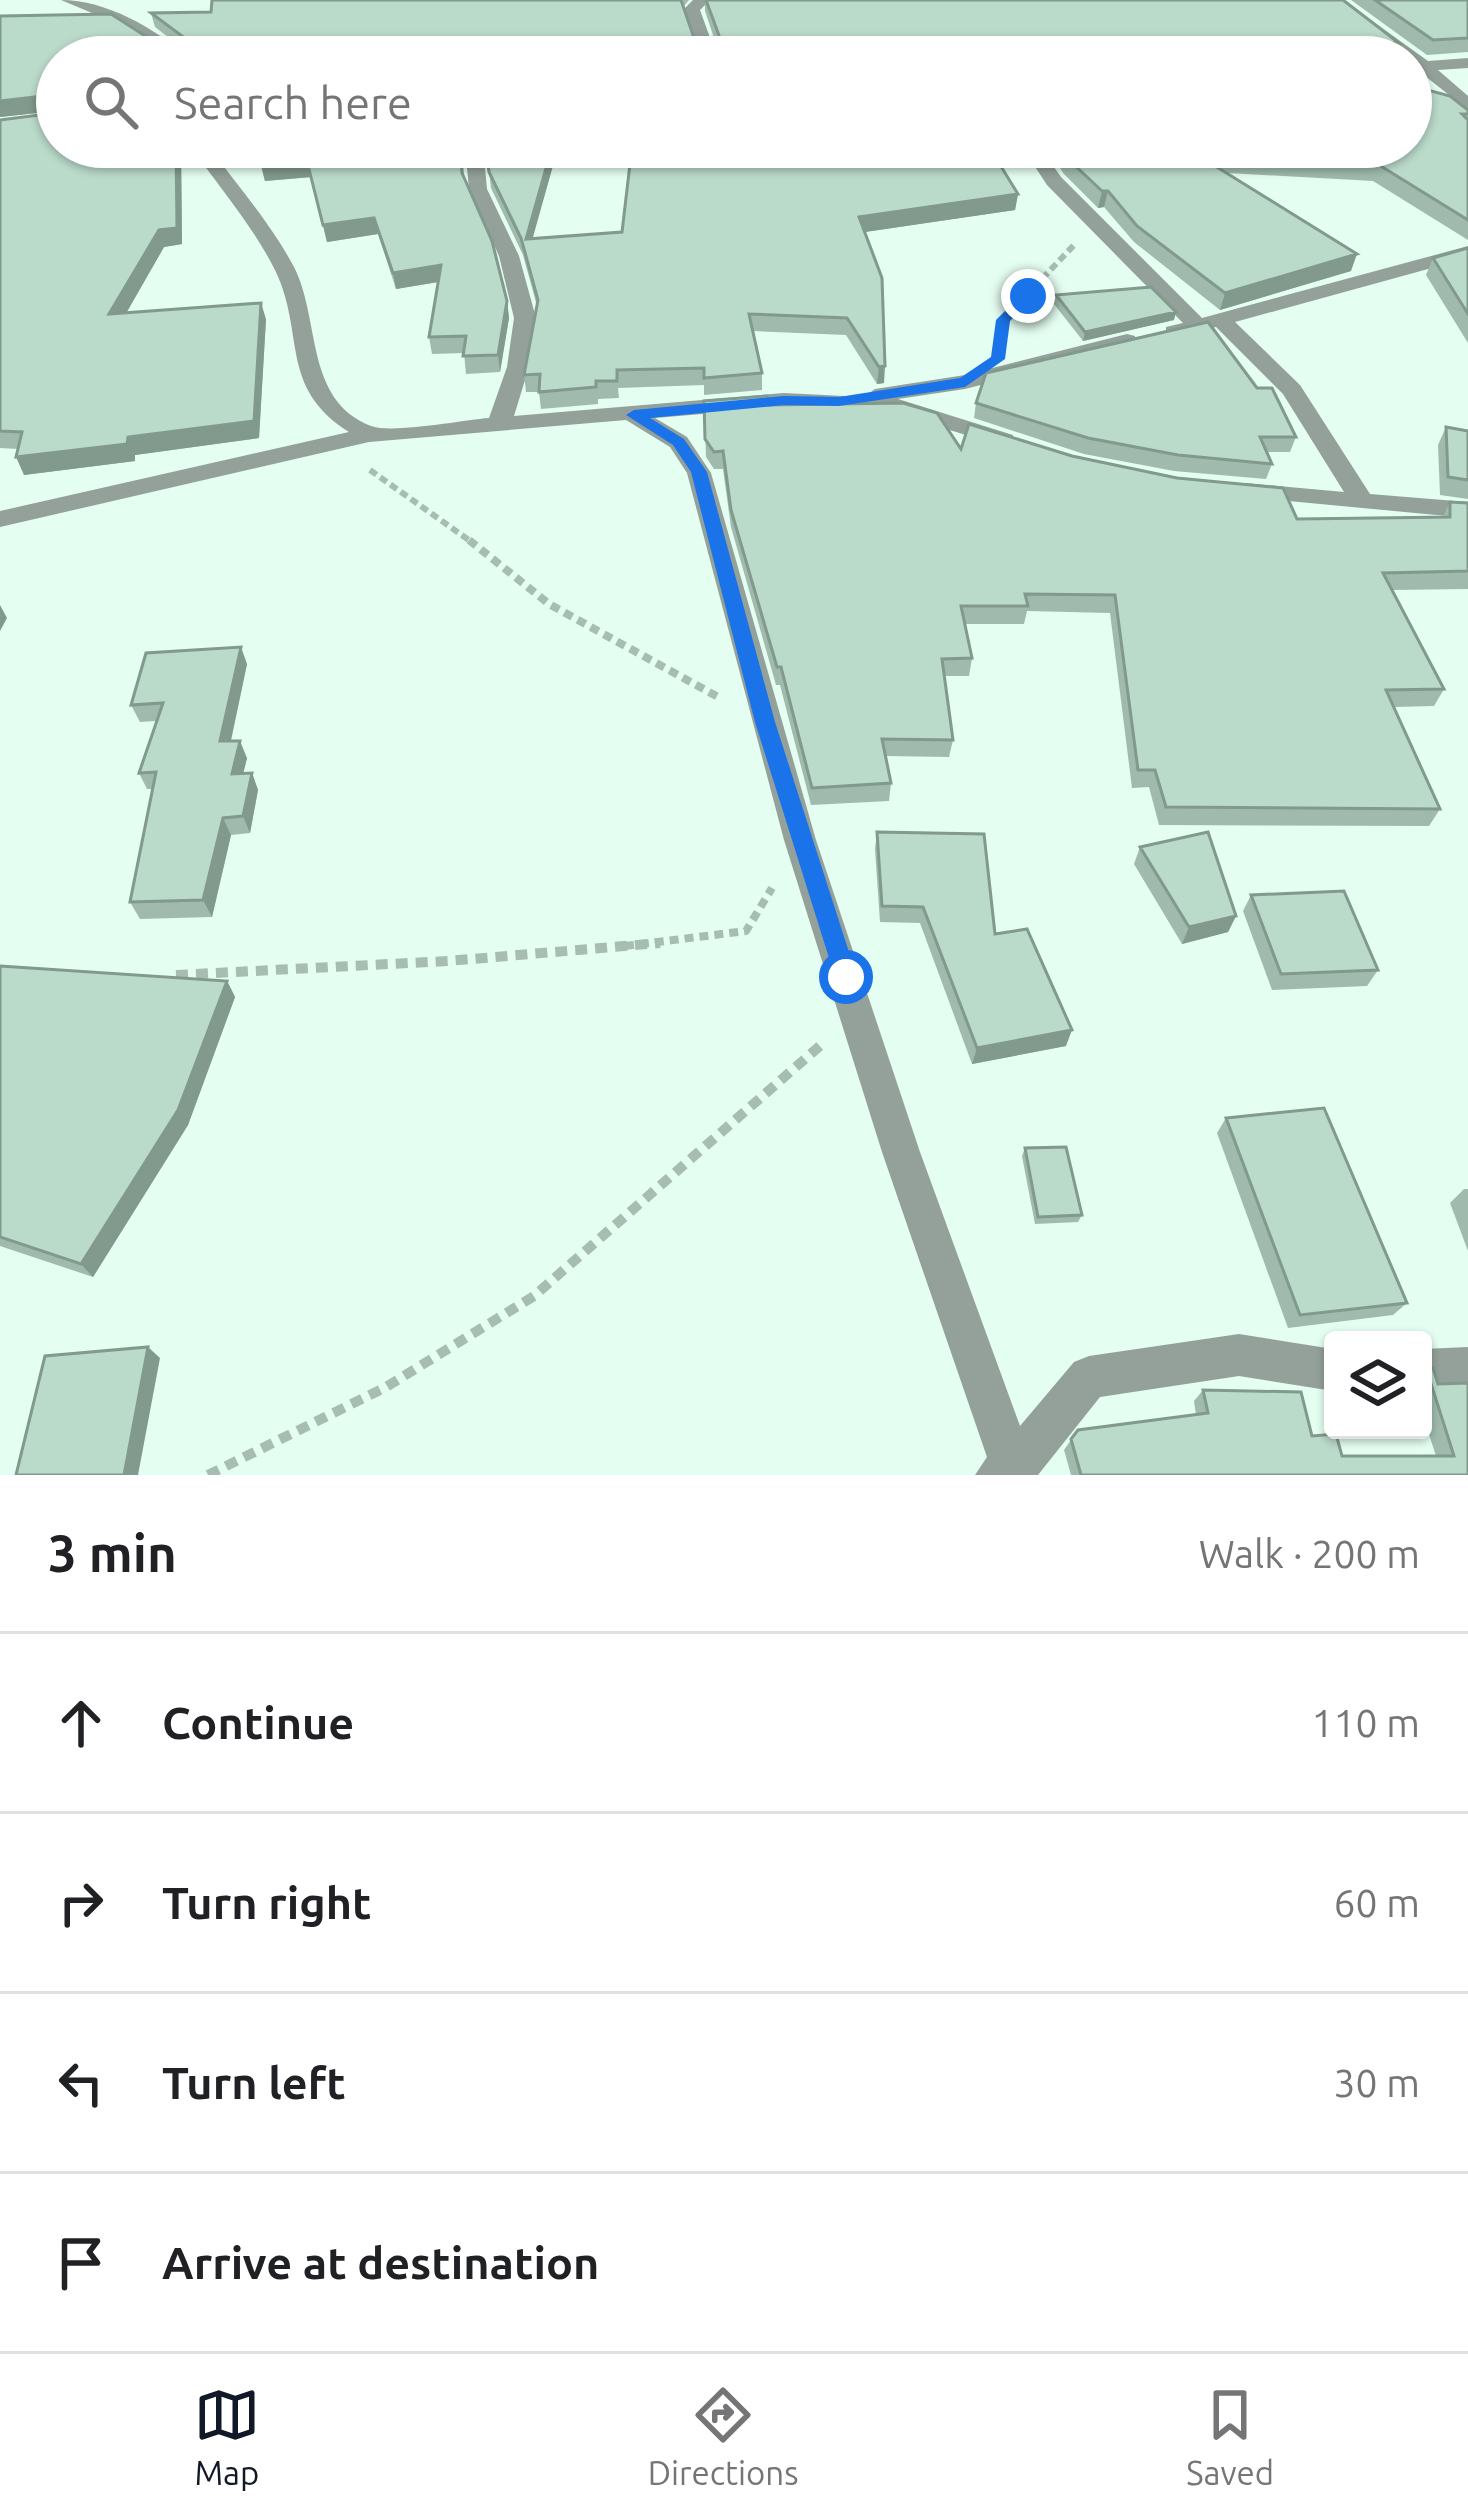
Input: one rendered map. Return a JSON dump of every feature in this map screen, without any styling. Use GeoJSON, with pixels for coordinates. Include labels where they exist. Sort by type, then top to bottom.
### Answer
{"type":"FeatureCollection","features":[{"type":"Feature","properties":{"kind":"street"},"geometry":{"type":"LineString","coordinates":[[70,0],[121,20],[146,36]]}},
{"type":"Feature","properties":{"kind":"street"},"geometry":{"type":"LineString","coordinates":[[699,36],[692,9],[705,0],[721,1]]}},
{"type":"Feature","properties":{"kind":"street"},"geometry":{"type":"LineString","coordinates":[[1333,0],[1379,36]]}},
{"type":"Feature","properties":{"kind":"street"},"geometry":{"type":"LineString","coordinates":[[1432,66],[1468,63]]}},
{"type":"Feature","properties":{"kind":"street"},"geometry":{"type":"LineString","coordinates":[[1432,78],[1468,107]]}},
{"type":"Feature","properties":{"kind":"street"},"geometry":{"type":"LineString","coordinates":[[1434,99],[1468,107]]}},
{"type":"Feature","properties":{"kind":"street"},"geometry":{"type":"LineString","coordinates":[[214,168],[286,273],[296,302],[308,380],[339,419],[369,435]]}},
{"type":"Feature","properties":{"kind":"street"},"geometry":{"type":"LineString","coordinates":[[476,168],[478,189],[509,256],[525,318],[518,367],[499,424]]}},
{"type":"Feature","properties":{"kind":"street"},"geometry":{"type":"LineString","coordinates":[[1045,168],[1095,222],[1292,390],[1364,504]]}},
{"type":"Feature","properties":{"kind":"street"},"geometry":{"type":"LineString","coordinates":[[839,401],[965,382],[1083,350],[1211,325],[1468,253]]}},
{"type":"Feature","properties":{"kind":"street"},"geometry":{"type":"LineString","coordinates":[[0,519],[369,435],[784,400],[893,405],[1022,446]]}},
{"type":"Feature","properties":{"kind":"street"},"geometry":{"type":"LineString","coordinates":[[634,415],[679,442],[699,472],[800,840],[1008,1473]]}},
{"type":"Feature","properties":{"kind":"street"},"geometry":{"type":"LineString","coordinates":[[1221,488],[1468,510]]}},
{"type":"Feature","properties":{"kind":"street"},"geometry":{"type":"LineString","coordinates":[[1008,1473],[1089,1377],[1239,1354],[1324,1368]]}},
{"type":"Feature","properties":{"kind":"street"},"geometry":{"type":"LineString","coordinates":[[1432,1370],[1468,1368]]}},
{"type":"Feature","properties":{"kind":"path"},"geometry":{"type":"LineString","coordinates":[[965,382],[998,359],[1003,320],[1095,222]]}},
{"type":"Feature","properties":{"kind":"path"},"geometry":{"type":"LineString","coordinates":[[334,445],[466,537],[549,604],[765,722]]}},
{"type":"Feature","properties":{"kind":"path"},"geometry":{"type":"LineString","coordinates":[[176,975],[448,962],[710,939],[746,931],[800,840]]}},
{"type":"Feature","properties":{"kind":"path"},"geometry":{"type":"LineString","coordinates":[[208,1475],[386,1388],[534,1295],[858,1012]]}},
{"type":"Feature","properties":{"kind":"building"},"geometry":{"type":"Polygon","coordinates":[[[212,0],[681,0],[693,36],[182,36],[151,13],[211,12],[212,0]]]}},
{"type":"Feature","properties":{"kind":"building"},"geometry":{"type":"Polygon","coordinates":[[[706,0],[1343,0],[1390,36],[719,36],[706,0]]]}},
{"type":"Feature","properties":{"kind":"building"},"geometry":{"type":"Polygon","coordinates":[[[1375,0],[1468,0],[1468,38],[1433,40],[1375,0]]]}},
{"type":"Feature","properties":{"kind":"building"},"geometry":{"type":"Polygon","coordinates":[[[111,14],[145,36],[36,36],[36,97],[0,101],[0,16],[111,14]]]}},
{"type":"Feature","properties":{"kind":"building"},"geometry":{"type":"Polygon","coordinates":[[[1432,91],[1450,96],[1468,110],[1462,114],[1468,120],[1468,220],[1384,168],[1432,168],[1432,91]]]}},
{"type":"Feature","properties":{"kind":"building"},"geometry":{"type":"Polygon","coordinates":[[[36,115],[36,168],[176,168],[177,228],[159,230],[109,314],[261,303],[254,421],[128,437],[127,444],[16,457],[22,432],[0,431],[0,120],[36,115]]]}},
{"type":"Feature","properties":{"kind":"building"},"geometry":{"type":"Polygon","coordinates":[[[309,168],[462,168],[492,241],[507,301],[498,355],[463,356],[466,336],[429,337],[441,265],[393,273],[374,218],[323,225],[309,168]]]}},
{"type":"Feature","properties":{"kind":"building"},"geometry":{"type":"Polygon","coordinates":[[[489,168],[546,168],[526,239],[622,232],[630,168],[1002,168],[1018,194],[859,217],[882,278],[885,366],[879,367],[847,318],[749,314],[762,373],[704,378],[704,368],[617,370],[617,381],[596,381],[596,387],[539,392],[540,374],[524,375],[538,300],[521,238],[489,168]]]}},
{"type":"Feature","properties":{"kind":"building"},"geometry":{"type":"Polygon","coordinates":[[[1078,168],[1218,168],[1357,254],[1225,293],[1137,226],[1108,191],[1102,191],[1078,168]]]}},
{"type":"Feature","properties":{"kind":"building"},"geometry":{"type":"Polygon","coordinates":[[[1468,248],[1468,314],[1433,258],[1468,248]]]}},
{"type":"Feature","properties":{"kind":"building"},"geometry":{"type":"Polygon","coordinates":[[[1151,287],[1176,312],[1085,332],[1056,295],[1151,287]]]}},
{"type":"Feature","properties":{"kind":"building"},"geometry":{"type":"Polygon","coordinates":[[[1208,322],[1257,388],[1272,388],[1296,437],[1260,437],[1272,464],[1178,455],[1088,438],[976,403],[986,373],[1208,322]]]}},
{"type":"Feature","properties":{"kind":"building"},"geometry":{"type":"Polygon","coordinates":[[[767,396],[769,405],[903,403],[937,413],[961,449],[969,424],[1072,456],[1177,478],[1283,488],[1297,519],[1450,517],[1450,502],[1468,503],[1468,571],[1383,573],[1444,689],[1386,690],[1440,809],[1166,807],[1155,770],[1138,770],[1115,595],[1025,594],[1028,606],[961,606],[972,658],[942,659],[953,740],[882,739],[891,783],[812,788],[781,667],[777,667],[731,510],[723,451],[714,452],[705,439],[704,401],[767,396]]]}},
{"type":"Feature","properties":{"kind":"building"},"geometry":{"type":"Polygon","coordinates":[[[1446,427],[1468,431],[1468,480],[1448,477],[1446,427]]]}},
{"type":"Feature","properties":{"kind":"building"},"geometry":{"type":"Polygon","coordinates":[[[241,647],[220,741],[240,741],[232,774],[252,773],[243,816],[223,818],[203,900],[130,902],[156,772],[139,773],[163,703],[131,705],[146,653],[241,647]]]}},
{"type":"Feature","properties":{"kind":"building"},"geometry":{"type":"Polygon","coordinates":[[[877,832],[984,834],[995,934],[1027,929],[1072,1030],[977,1048],[923,907],[882,906],[877,832]]]}},
{"type":"Feature","properties":{"kind":"building"},"geometry":{"type":"Polygon","coordinates":[[[1208,832],[1236,916],[1189,927],[1140,847],[1208,832]]]}},
{"type":"Feature","properties":{"kind":"building"},"geometry":{"type":"Polygon","coordinates":[[[1344,891],[1378,970],[1281,974],[1251,895],[1344,891]]]}},
{"type":"Feature","properties":{"kind":"building"},"geometry":{"type":"Polygon","coordinates":[[[0,966],[227,981],[178,1110],[81,1264],[0,1237],[0,966]]]}},
{"type":"Feature","properties":{"kind":"building"},"geometry":{"type":"Polygon","coordinates":[[[1324,1108],[1407,1303],[1300,1315],[1226,1118],[1324,1108]]]}},
{"type":"Feature","properties":{"kind":"building"},"geometry":{"type":"Polygon","coordinates":[[[1066,1147],[1082,1215],[1038,1217],[1025,1148],[1066,1147]]]}},
{"type":"Feature","properties":{"kind":"building"},"geometry":{"type":"Polygon","coordinates":[[[148,1347],[124,1475],[16,1475],[45,1356],[148,1347]]]}},
{"type":"Feature","properties":{"kind":"building"},"geometry":{"type":"Polygon","coordinates":[[[1433,1368],[1438,1384],[1468,1383],[1468,1475],[1081,1475],[1071,1439],[1078,1430],[1208,1413],[1203,1390],[1301,1392],[1312,1436],[1337,1439],[1342,1456],[1454,1456],[1432,1387],[1433,1368]]]}},
{"type":"Feature","properties":{"kind":"route"},"geometry":{"type":"LineString","coordinates":[[846,977],[765,722],[699,472],[679,442],[634,415],[784,400],[839,401],[965,382],[998,359],[1003,320],[1028,296]]}}]}
